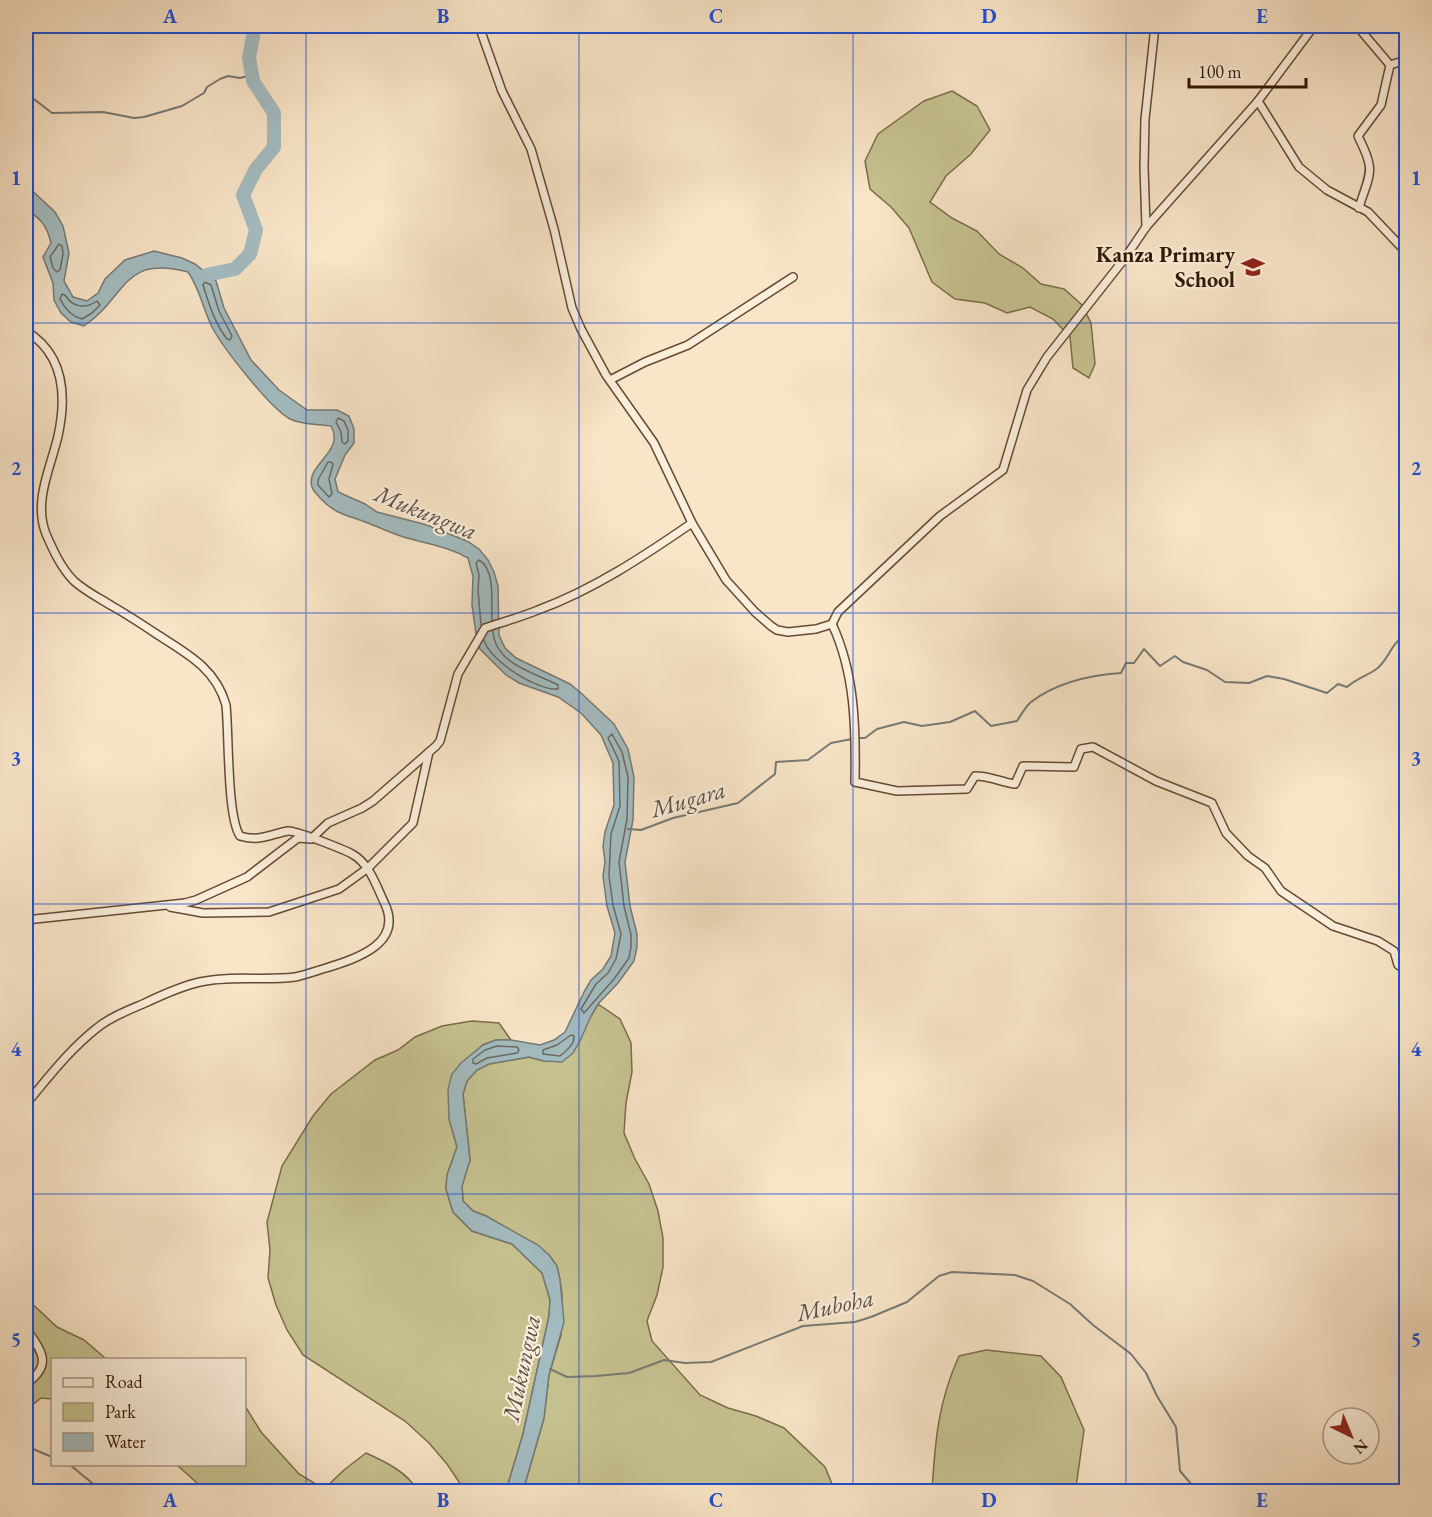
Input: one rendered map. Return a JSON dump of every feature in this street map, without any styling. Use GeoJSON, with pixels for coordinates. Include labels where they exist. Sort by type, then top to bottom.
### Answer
{"type":"FeatureCollection","features":[{"type":"Feature","properties":{"kind":"street"},"geometry":{"type":"LineString","coordinates":[[479,26],[502,91],[531,149],[554,229],[572,308],[586,337],[610,380],[654,443],[692,523],[726,580],[771,626],[788,632],[816,629],[832,624],[838,612],[935,520],[1003,470],[1030,384],[1047,357],[1125,258],[1146,227],[1258,101],[1314,26]]}},
{"type":"Feature","properties":{"kind":"street"},"geometry":{"type":"LineString","coordinates":[[1146,227],[1145,119],[1155,26]]}},
{"type":"Feature","properties":{"kind":"street"},"geometry":{"type":"LineString","coordinates":[[1357,26],[1390,65]]}},
{"type":"Feature","properties":{"kind":"street"},"geometry":{"type":"LineString","coordinates":[[1390,65],[1407,60]]}},
{"type":"Feature","properties":{"kind":"street"},"geometry":{"type":"LineString","coordinates":[[1359,208],[1369,164],[1358,136],[1381,105],[1390,65]]}},
{"type":"Feature","properties":{"kind":"street"},"geometry":{"type":"LineString","coordinates":[[1258,101],[1299,167],[1316,183],[1368,212],[1407,252]]}},
{"type":"Feature","properties":{"kind":"street"},"geometry":{"type":"LineString","coordinates":[[610,380],[645,362],[688,345],[793,277]]}},
{"type":"Feature","properties":{"kind":"street"},"geometry":{"type":"LineString","coordinates":[[26,331],[38,338],[46,348],[61,377],[62,397],[58,435],[43,488],[42,509],[45,531],[55,554],[66,572],[76,582],[191,656],[213,676],[226,705],[231,802],[235,827],[240,837],[260,838],[291,831],[299,832],[311,839],[352,853],[368,868],[387,908],[388,931],[376,947],[355,959],[296,977],[225,978],[199,982],[144,1003],[108,1020],[96,1028],[61,1062],[26,1104]]}},
{"type":"Feature","properties":{"kind":"street"},"geometry":{"type":"LineString","coordinates":[[26,920],[185,903],[237,883],[298,838],[311,839],[328,823],[373,801],[440,741],[458,674],[485,628],[539,610],[571,596],[658,546],[692,523]]}},
{"type":"Feature","properties":{"kind":"street"},"geometry":{"type":"LineString","coordinates":[[832,624],[843,647],[850,682],[856,738],[855,782],[897,791],[967,789],[975,776],[990,776],[1001,782],[1015,784],[1023,766],[1074,767],[1081,749],[1093,747],[1156,781],[1212,803],[1226,833],[1248,856],[1265,868],[1281,891],[1333,926],[1378,941],[1394,951],[1398,965],[1407,969]]}},
{"type":"Feature","properties":{"kind":"street"},"geometry":{"type":"LineString","coordinates":[[161,905],[203,914],[269,912],[339,889],[368,868],[413,823],[429,752]]}},
{"type":"Feature","properties":{"kind":"street"},"geometry":{"type":"LineString","coordinates":[[26,1328],[43,1359],[38,1375],[26,1384]]}},
{"type":"Feature","properties":{"kind":"green space"},"geometry":{"type":"Polygon","coordinates":[[[952,91],[977,106],[990,130],[971,154],[946,176],[930,202],[952,218],[977,231],[999,254],[1023,268],[1041,284],[1064,289],[1082,305],[1091,323],[1095,364],[1089,378],[1073,368],[1070,337],[1053,319],[1030,307],[1007,313],[985,303],[955,299],[932,282],[909,228],[891,207],[870,189],[865,161],[878,134],[924,101],[952,91]]]}},
{"type":"Feature","properties":{"kind":"green space"},"geometry":{"type":"Polygon","coordinates":[[[598,1004],[620,1019],[631,1043],[632,1072],[626,1103],[624,1133],[649,1184],[658,1211],[663,1238],[663,1267],[657,1295],[647,1321],[652,1341],[700,1395],[728,1408],[756,1416],[784,1428],[825,1467],[835,1491],[523,1491],[544,1418],[549,1375],[561,1335],[560,1280],[557,1266],[549,1255],[486,1216],[473,1211],[463,1201],[462,1186],[470,1160],[463,1094],[467,1081],[477,1070],[489,1064],[529,1057],[544,1061],[591,1016],[598,1004]]]}},
{"type":"Feature","properties":{"kind":"green space"},"geometry":{"type":"Polygon","coordinates":[[[472,1021],[499,1023],[511,1040],[496,1040],[482,1045],[449,1119],[457,1147],[447,1175],[446,1189],[453,1212],[472,1231],[512,1244],[542,1273],[550,1300],[549,1316],[523,1434],[506,1491],[465,1491],[429,1443],[405,1421],[303,1355],[287,1330],[268,1278],[270,1250],[267,1222],[282,1166],[313,1116],[331,1094],[375,1060],[398,1050],[415,1037],[442,1026],[472,1021]]]}},
{"type":"Feature","properties":{"kind":"green space"},"geometry":{"type":"Polygon","coordinates":[[[26,1298],[57,1327],[84,1340],[105,1358],[51,1358],[51,1399],[41,1398],[26,1410],[26,1298]]]}},
{"type":"Feature","properties":{"kind":"green space"},"geometry":{"type":"Polygon","coordinates":[[[986,1350],[1041,1356],[1061,1377],[1084,1430],[1076,1487],[1047,1492],[1032,1491],[1018,1486],[1010,1491],[932,1491],[939,1422],[952,1373],[959,1356],[986,1350]]]}},
{"type":"Feature","properties":{"kind":"green space"},"geometry":{"type":"Polygon","coordinates":[[[246,1408],[261,1432],[299,1474],[324,1489],[366,1453],[402,1473],[418,1491],[206,1491],[178,1466],[246,1466],[246,1408]]]}},
{"type":"Feature","properties":{"kind":"water"},"geometry":{"type":"Polygon","coordinates":[[[26,185],[55,212],[63,226],[69,253],[64,281],[73,297],[87,301],[98,293],[105,279],[125,260],[154,251],[195,264],[216,281],[224,308],[251,360],[279,390],[307,410],[337,410],[349,416],[354,429],[354,443],[345,455],[335,479],[338,492],[377,512],[427,525],[467,541],[479,549],[488,560],[498,586],[499,635],[505,648],[516,658],[570,684],[581,693],[614,724],[628,749],[634,777],[633,820],[625,862],[630,906],[637,934],[634,961],[618,983],[598,1004],[573,1053],[562,1062],[529,1057],[489,1064],[477,1070],[467,1081],[463,1094],[470,1160],[462,1186],[463,1201],[473,1211],[538,1245],[557,1266],[560,1280],[564,1322],[549,1375],[544,1418],[523,1491],[506,1491],[523,1434],[549,1316],[550,1300],[542,1273],[512,1244],[472,1231],[453,1212],[446,1189],[447,1175],[457,1147],[449,1119],[448,1089],[452,1074],[461,1063],[483,1045],[496,1040],[511,1040],[540,1045],[554,1040],[565,1032],[591,980],[603,969],[611,956],[615,933],[607,906],[603,876],[605,862],[603,846],[614,805],[613,763],[601,735],[581,713],[558,697],[519,683],[506,675],[480,649],[472,605],[473,576],[468,558],[446,548],[402,536],[342,514],[320,498],[313,488],[311,479],[314,471],[330,451],[334,435],[331,426],[290,419],[259,391],[212,327],[196,285],[188,272],[166,268],[150,269],[137,274],[127,281],[109,303],[84,326],[71,322],[61,313],[54,300],[53,283],[43,257],[51,243],[43,223],[26,210],[26,185]]]}},
{"type":"Feature","properties":{"kind":"waterway"},"geometry":{"type":"LineString","coordinates":[[206,275],[235,269],[250,254],[256,230],[243,195],[256,169],[274,147],[274,113],[253,81],[249,58],[255,26]]}},
{"type":"Feature","properties":{"kind":"waterway"},"geometry":{"type":"LineString","coordinates":[[26,93],[52,113],[103,112],[134,118],[182,106],[204,93],[207,87],[228,76],[240,78],[248,76],[253,81]]}},
{"type":"Feature","properties":{"kind":"waterway","name":"Mugara"},"geometry":{"type":"LineString","coordinates":[[858,738],[865,738],[877,729],[904,722],[922,726],[950,722],[975,711],[991,726],[1017,721],[1029,704],[1041,695],[1074,681],[1121,673],[1126,663],[1134,663],[1144,649],[1160,666],[1175,656],[1183,662],[1207,670],[1225,682],[1249,683],[1267,676],[1327,693],[1338,684],[1347,687],[1375,670],[1384,662],[1396,643],[1406,635]]}},
{"type":"Feature","properties":{"kind":"waterway","name":"Mugara"},"geometry":{"type":"LineString","coordinates":[[628,829],[641,830],[673,818],[738,803],[775,774],[776,762],[808,760],[831,743],[852,739]]}},
{"type":"Feature","properties":{"kind":"waterway","name":"Muboha"},"geometry":{"type":"LineString","coordinates":[[550,1369],[567,1377],[596,1376],[629,1373],[664,1360],[685,1363],[711,1362],[803,1326],[855,1322],[871,1317],[907,1302],[939,1276],[952,1272],[1015,1275],[1033,1281],[1070,1304],[1131,1354],[1146,1373],[1176,1427],[1180,1471],[1198,1492]]}},
{"type":"Feature","properties":{"kind":"waterway"},"geometry":{"type":"LineString","coordinates":[[26,1446],[51,1457]]}},
{"type":"Feature","properties":{"kind":"waterway"},"geometry":{"type":"LineString","coordinates":[[71,1466],[103,1492]]}},
{"type":"Feature","properties":{"kind":"place","name":"Kanza Primary School"},"geometry":{"type":"Point","coordinates":[1253,267]}},
{"type":"Feature","properties":{"kind":"water label","name":"Mukungwa"},"geometry":{"type":"Point","coordinates":[426,512]}},
{"type":"Feature","properties":{"kind":"water label","name":"Mukungwa"},"geometry":{"type":"Point","coordinates":[521,1368]}}]}
